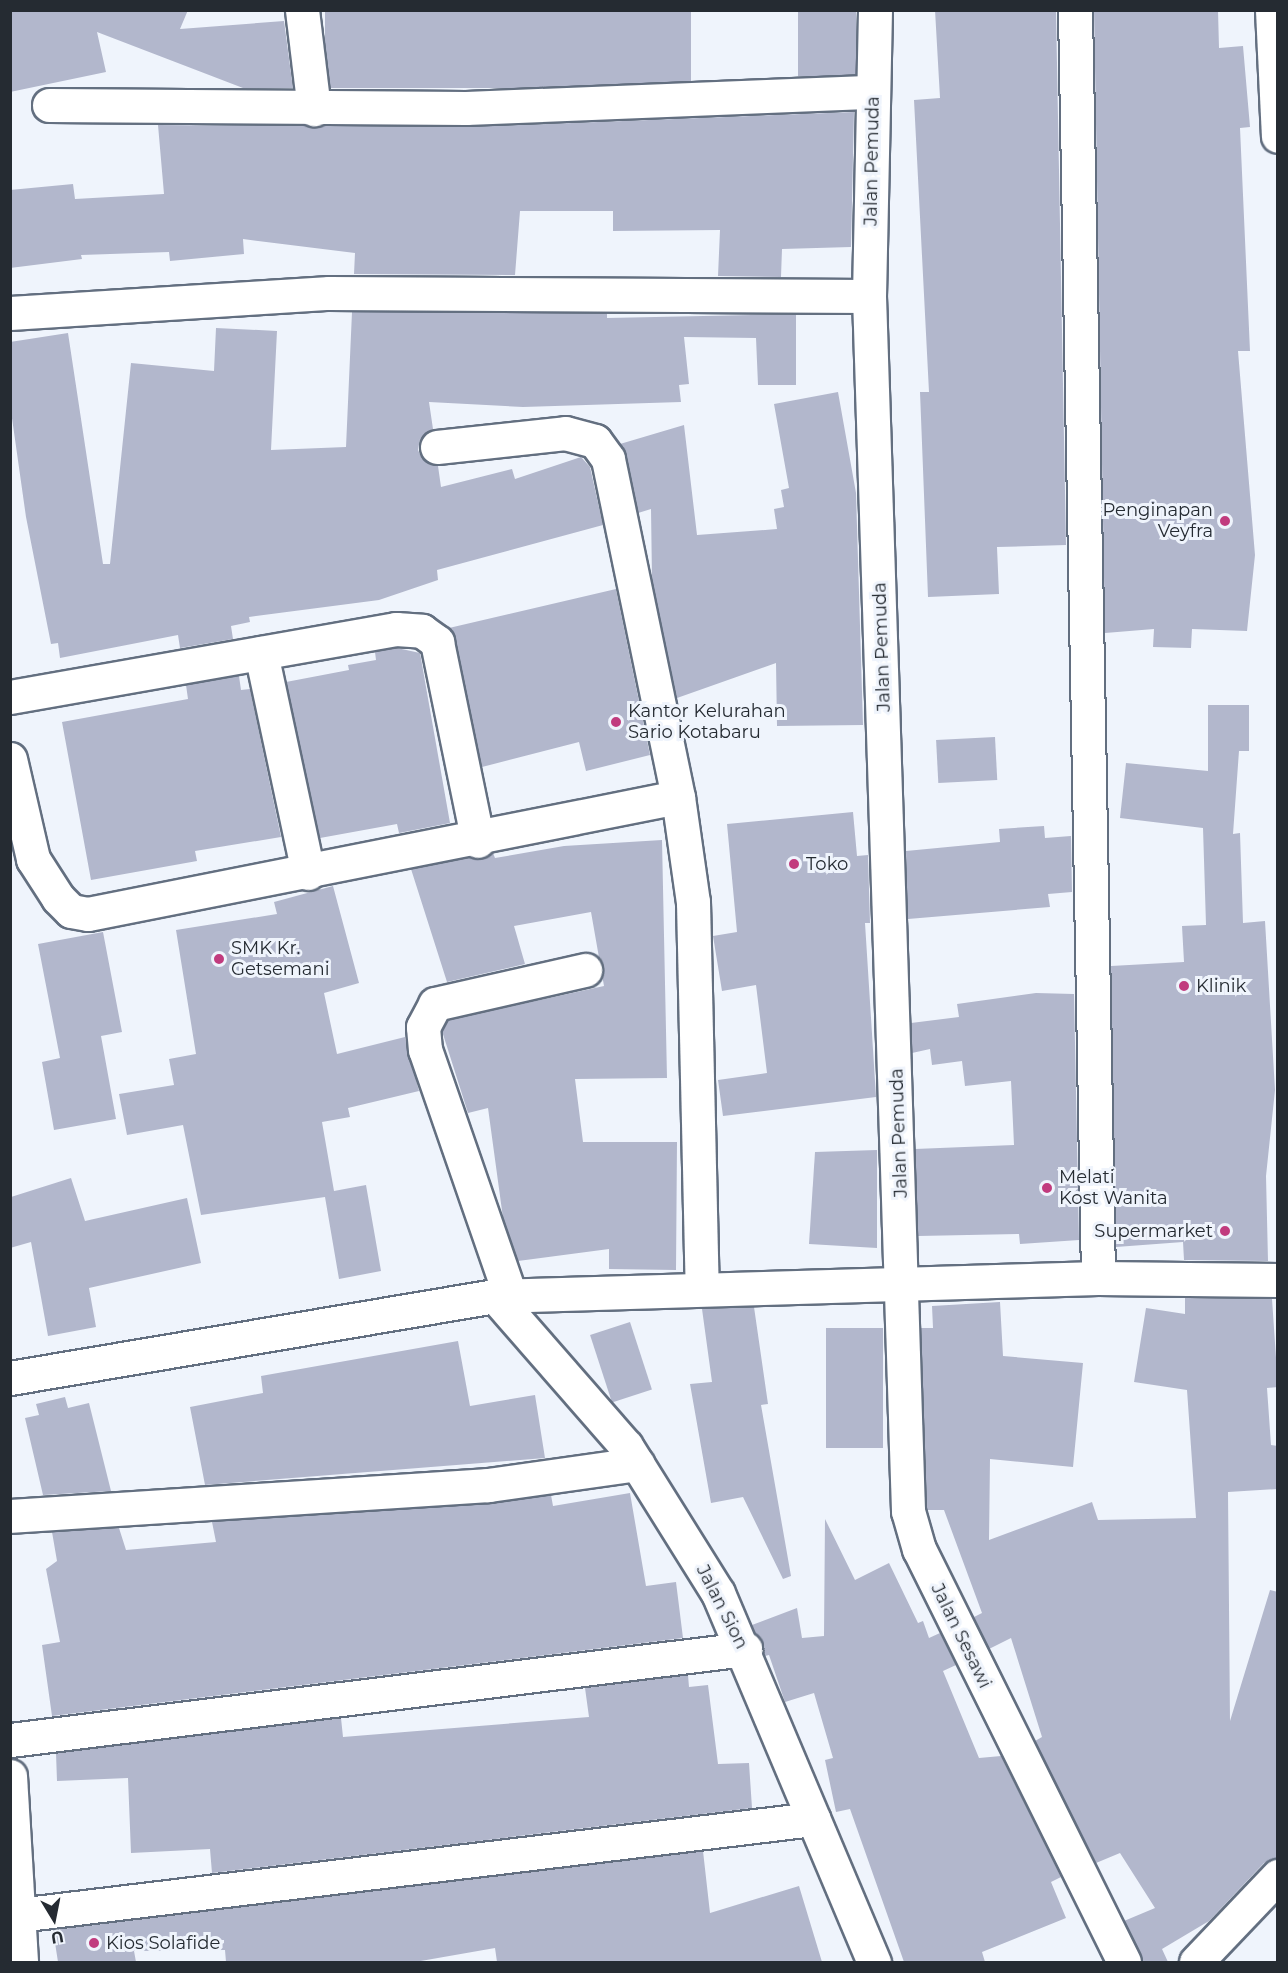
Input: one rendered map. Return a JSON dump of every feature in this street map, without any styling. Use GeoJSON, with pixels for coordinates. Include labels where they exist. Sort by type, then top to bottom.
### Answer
{"type":"FeatureCollection","features":[{"type":"Feature","properties":{"kind":"street"},"geometry":{"type":"LineString","coordinates":[[302,10],[314,109]]}},
{"type":"Feature","properties":{"kind":"street","name":"Jalan Pemuda"},"geometry":{"type":"LineString","coordinates":[[875,10],[869,296],[905,1283]]}},
{"type":"Feature","properties":{"kind":"street"},"geometry":{"type":"LineString","coordinates":[[1075,10],[1098,1278]]}},
{"type":"Feature","properties":{"kind":"street"},"geometry":{"type":"LineString","coordinates":[[1272,10],[1278,136]]}},
{"type":"Feature","properties":{"kind":"street"},"geometry":{"type":"LineString","coordinates":[[49,105],[314,109],[873,92]]}},
{"type":"Feature","properties":{"kind":"street"},"geometry":{"type":"LineString","coordinates":[[10,313],[329,292],[869,296]]}},
{"type":"Feature","properties":{"kind":"street"},"geometry":{"type":"LineString","coordinates":[[437,447],[565,433],[595,441],[608,459],[678,797],[693,902],[702,1287]]}},
{"type":"Feature","properties":{"kind":"street"},"geometry":{"type":"LineString","coordinates":[[10,697],[396,629],[432,635],[478,840]]}},
{"type":"Feature","properties":{"kind":"street"},"geometry":{"type":"LineString","coordinates":[[261,653],[308,873]]}},
{"type":"Feature","properties":{"kind":"street"},"geometry":{"type":"LineString","coordinates":[[10,759],[16,808],[33,859],[71,911],[113,911],[478,840],[678,797]]}},
{"type":"Feature","properties":{"kind":"street"},"geometry":{"type":"LineString","coordinates":[[502,1295],[425,1050],[423,1027],[435,1004],[585,970]]}},
{"type":"Feature","properties":{"kind":"street"},"geometry":{"type":"LineString","coordinates":[[10,1378],[502,1295],[702,1287],[1098,1278],[1278,1280]]}},
{"type":"Feature","properties":{"kind":"street","name":"Jalan Sesawi"},"geometry":{"type":"LineString","coordinates":[[905,1283],[905,1480],[918,1549],[1124,1962]]}},
{"type":"Feature","properties":{"kind":"street","name":"Jalan Sion"},"geometry":{"type":"LineString","coordinates":[[502,1295],[638,1464],[718,1593],[745,1649],[813,1819],[874,1962]]}},
{"type":"Feature","properties":{"kind":"street"},"geometry":{"type":"LineString","coordinates":[[10,1516],[488,1485],[638,1464]]}},
{"type":"Feature","properties":{"kind":"street"},"geometry":{"type":"LineString","coordinates":[[10,1740],[745,1649]]}},
{"type":"Feature","properties":{"kind":"street"},"geometry":{"type":"LineString","coordinates":[[10,1776],[15,1916],[21,1962]]}},
{"type":"Feature","properties":{"kind":"street"},"geometry":{"type":"LineString","coordinates":[[15,1916],[813,1819]]}},
{"type":"Feature","properties":{"kind":"street"},"geometry":{"type":"LineString","coordinates":[[1196,1962],[1278,1876]]}},
{"type":"Feature","properties":{"kind":"building"},"geometry":{"type":"Polygon","coordinates":[[[10,10],[188,10],[180,29],[284,21],[293,88],[243,88],[97,32],[106,72],[10,92],[10,10]]]}},
{"type":"Feature","properties":{"kind":"building"},"geometry":{"type":"Polygon","coordinates":[[[325,10],[691,10],[691,88],[325,88],[325,10]]]}},
{"type":"Feature","properties":{"kind":"building"},"geometry":{"type":"Polygon","coordinates":[[[798,10],[856,10],[856,76],[798,76],[798,10]]]}},
{"type":"Feature","properties":{"kind":"building"},"geometry":{"type":"Polygon","coordinates":[[[935,10],[1056,10],[1066,545],[997,547],[999,594],[928,597],[920,392],[929,392],[914,100],[940,98],[935,10]]]}},
{"type":"Feature","properties":{"kind":"building"},"geometry":{"type":"Polygon","coordinates":[[[1094,10],[1218,10],[1219,48],[1243,46],[1250,127],[1240,128],[1250,351],[1238,351],[1255,555],[1247,631],[1192,629],[1191,648],[1153,647],[1154,629],[1105,633],[1094,10]]]}},
{"type":"Feature","properties":{"kind":"building"},"geometry":{"type":"Polygon","coordinates":[[[854,112],[851,247],[782,249],[781,277],[718,276],[720,230],[613,231],[613,211],[520,211],[515,275],[354,274],[355,253],[243,239],[244,254],[170,261],[169,252],[81,255],[82,259],[10,268],[10,190],[73,184],[75,199],[164,194],[158,125],[467,127],[854,112]]]}},
{"type":"Feature","properties":{"kind":"building"},"geometry":{"type":"Polygon","coordinates":[[[352,312],[607,313],[607,318],[796,314],[796,385],[758,385],[756,338],[684,337],[689,384],[679,385],[681,402],[523,407],[429,402],[433,429],[420,439],[418,450],[422,459],[438,466],[441,487],[512,469],[515,479],[581,457],[590,467],[603,525],[437,570],[438,580],[379,600],[249,617],[250,622],[231,626],[233,639],[180,648],[178,635],[60,658],[58,643],[51,644],[26,517],[10,404],[10,342],[68,333],[103,564],[110,564],[131,363],[214,371],[216,328],[277,331],[271,450],[346,447],[352,312]]]}},
{"type":"Feature","properties":{"kind":"building"},"geometry":{"type":"Polygon","coordinates":[[[838,392],[856,493],[863,725],[777,726],[776,663],[677,698],[652,580],[651,509],[638,513],[620,444],[684,425],[697,535],[777,529],[774,509],[784,507],[781,490],[789,488],[774,404],[838,392]]]}},
{"type":"Feature","properties":{"kind":"building"},"geometry":{"type":"Polygon","coordinates":[[[616,589],[650,755],[586,771],[579,742],[482,767],[449,628],[616,589]]]}},
{"type":"Feature","properties":{"kind":"building"},"geometry":{"type":"Polygon","coordinates":[[[397,648],[420,653],[450,823],[399,833],[397,824],[320,838],[286,682],[349,670],[348,665],[376,660],[375,652],[397,648]]]}},
{"type":"Feature","properties":{"kind":"building"},"geometry":{"type":"Polygon","coordinates":[[[239,676],[241,690],[250,689],[281,837],[195,851],[197,861],[91,880],[62,722],[188,699],[186,685],[239,676]]]}},
{"type":"Feature","properties":{"kind":"building"},"geometry":{"type":"Polygon","coordinates":[[[1208,705],[1249,705],[1249,751],[1239,751],[1233,834],[1240,833],[1243,923],[1265,921],[1275,1090],[1266,1176],[1268,1261],[1184,1260],[1183,1242],[1116,1247],[1111,966],[1184,962],[1182,926],[1206,925],[1203,828],[1120,818],[1126,763],[1208,771],[1208,705]]]}},
{"type":"Feature","properties":{"kind":"building"},"geometry":{"type":"Polygon","coordinates":[[[995,737],[997,780],[938,783],[936,740],[995,737]]]}},
{"type":"Feature","properties":{"kind":"building"},"geometry":{"type":"Polygon","coordinates":[[[853,812],[857,856],[868,855],[870,923],[865,923],[876,1097],[723,1116],[718,1080],[767,1073],[756,985],[722,991],[713,936],[737,932],[727,824],[853,812]]]}},
{"type":"Feature","properties":{"kind":"building"},"geometry":{"type":"Polygon","coordinates":[[[1044,826],[1045,838],[1071,836],[1072,892],[1048,894],[1050,907],[908,919],[906,851],[1000,842],[999,829],[1044,826]]]}},
{"type":"Feature","properties":{"kind":"building"},"geometry":{"type":"Polygon","coordinates":[[[662,840],[667,1078],[575,1079],[583,1142],[677,1142],[676,1270],[609,1269],[609,1249],[518,1261],[503,1218],[488,1108],[468,1113],[442,1031],[448,1020],[604,986],[591,912],[514,926],[525,964],[447,982],[411,869],[493,853],[495,858],[564,846],[662,840]]]}},
{"type":"Feature","properties":{"kind":"building"},"geometry":{"type":"Polygon","coordinates":[[[333,886],[359,983],[324,993],[337,1054],[405,1037],[419,1091],[348,1108],[350,1117],[322,1122],[334,1191],[366,1185],[381,1271],[339,1279],[325,1197],[201,1215],[183,1125],[127,1135],[119,1094],[174,1085],[169,1059],[196,1054],[176,930],[277,914],[274,902],[333,886]]]}},
{"type":"Feature","properties":{"kind":"building"},"geometry":{"type":"Polygon","coordinates":[[[103,932],[122,1032],[101,1036],[116,1119],[54,1130],[42,1062],[60,1058],[38,944],[103,932]]]}},
{"type":"Feature","properties":{"kind":"building"},"geometry":{"type":"Polygon","coordinates":[[[1036,993],[1074,994],[1079,1240],[1020,1244],[1019,1234],[918,1236],[915,1149],[1014,1145],[1011,1081],[965,1086],[962,1061],[932,1065],[930,1049],[912,1053],[911,1023],[959,1017],[957,1004],[1036,993]]]}},
{"type":"Feature","properties":{"kind":"building"},"geometry":{"type":"Polygon","coordinates":[[[877,1150],[877,1248],[809,1244],[815,1152],[877,1150]]]}},
{"type":"Feature","properties":{"kind":"building"},"geometry":{"type":"Polygon","coordinates":[[[71,1178],[85,1221],[187,1198],[201,1263],[89,1288],[96,1327],[48,1336],[31,1242],[10,1248],[11,1197],[71,1178]]]}},
{"type":"Feature","properties":{"kind":"building"},"geometry":{"type":"Polygon","coordinates":[[[1185,1298],[1272,1299],[1278,1387],[1267,1388],[1271,1445],[1278,1446],[1278,1489],[1228,1492],[1230,1721],[1270,1590],[1278,1592],[1278,1858],[1264,1863],[1209,1921],[1162,1949],[1168,1962],[1143,1962],[1124,1921],[1155,1908],[1120,1853],[1096,1863],[1035,1741],[1042,1737],[1011,1638],[989,1649],[974,1617],[982,1613],[944,1510],[927,1510],[921,1328],[933,1328],[932,1306],[1000,1302],[1003,1356],[1083,1363],[1073,1467],[990,1459],[989,1540],[1092,1502],[1098,1520],[1196,1518],[1187,1390],[1134,1382],[1146,1308],[1185,1314],[1185,1298]]]}},
{"type":"Feature","properties":{"kind":"building"},"geometry":{"type":"Polygon","coordinates":[[[754,1307],[768,1404],[761,1405],[791,1576],[783,1579],[743,1497],[711,1503],[690,1384],[712,1382],[702,1309],[754,1307]]]}},
{"type":"Feature","properties":{"kind":"building"},"geometry":{"type":"Polygon","coordinates":[[[630,1322],[652,1390],[612,1403],[590,1335],[630,1322]]]}},
{"type":"Feature","properties":{"kind":"building"},"geometry":{"type":"Polygon","coordinates":[[[826,1328],[883,1328],[883,1448],[826,1448],[826,1328]]]}},
{"type":"Feature","properties":{"kind":"building"},"geometry":{"type":"Polygon","coordinates":[[[458,1341],[470,1406],[535,1395],[545,1458],[205,1485],[190,1407],[263,1393],[261,1376],[458,1341]]]}},
{"type":"Feature","properties":{"kind":"building"},"geometry":{"type":"Polygon","coordinates":[[[65,1397],[68,1408],[89,1403],[111,1491],[43,1495],[25,1418],[39,1415],[36,1404],[65,1397]]]}},
{"type":"Feature","properties":{"kind":"building"},"geometry":{"type":"Polygon","coordinates":[[[630,1493],[646,1586],[676,1582],[683,1638],[52,1716],[42,1645],[60,1642],[46,1569],[57,1561],[52,1532],[119,1528],[126,1550],[216,1542],[212,1522],[551,1495],[553,1506],[630,1493]]]}},
{"type":"Feature","properties":{"kind":"building"},"geometry":{"type":"Polygon","coordinates":[[[825,1519],[855,1580],[889,1563],[918,1623],[923,1621],[929,1638],[940,1633],[956,1665],[943,1671],[979,1758],[1001,1756],[1061,1877],[1051,1882],[1066,1918],[982,1952],[985,1962],[904,1962],[850,1809],[836,1812],[825,1760],[833,1758],[814,1693],[785,1702],[769,1655],[765,1656],[752,1625],[797,1608],[802,1638],[824,1636],[825,1519]]]}},
{"type":"Feature","properties":{"kind":"building"},"geometry":{"type":"Polygon","coordinates":[[[688,1675],[689,1687],[708,1685],[718,1764],[749,1763],[752,1808],[212,1873],[210,1849],[131,1853],[128,1778],[57,1781],[56,1753],[341,1718],[343,1737],[589,1717],[585,1688],[688,1675]]]}},
{"type":"Feature","properties":{"kind":"building"},"geometry":{"type":"Polygon","coordinates":[[[703,1851],[710,1913],[799,1886],[822,1962],[497,1962],[495,1948],[415,1962],[226,1962],[225,1950],[134,1951],[136,1962],[58,1962],[53,1930],[703,1851]]]}},
{"type":"Feature","properties":{"kind":"place","name":"Penginapan Veyfra"},"geometry":{"type":"Point","coordinates":[1225,521]}},
{"type":"Feature","properties":{"kind":"place","name":"Kantor Kelurahan Sario Kotabaru"},"geometry":{"type":"Point","coordinates":[616,722]}},
{"type":"Feature","properties":{"kind":"place","name":"Toko"},"geometry":{"type":"Point","coordinates":[794,864]}},
{"type":"Feature","properties":{"kind":"place","name":"SMK Kr. Getsemani"},"geometry":{"type":"Point","coordinates":[219,959]}},
{"type":"Feature","properties":{"kind":"place","name":"Klinik"},"geometry":{"type":"Point","coordinates":[1184,986]}},
{"type":"Feature","properties":{"kind":"place","name":"Melati Kost Wanita"},"geometry":{"type":"Point","coordinates":[1047,1188]}},
{"type":"Feature","properties":{"kind":"place","name":"Supermarket"},"geometry":{"type":"Point","coordinates":[1225,1231]}},
{"type":"Feature","properties":{"kind":"place","name":"Kios Solafide"},"geometry":{"type":"Point","coordinates":[94,1943]}}]}
